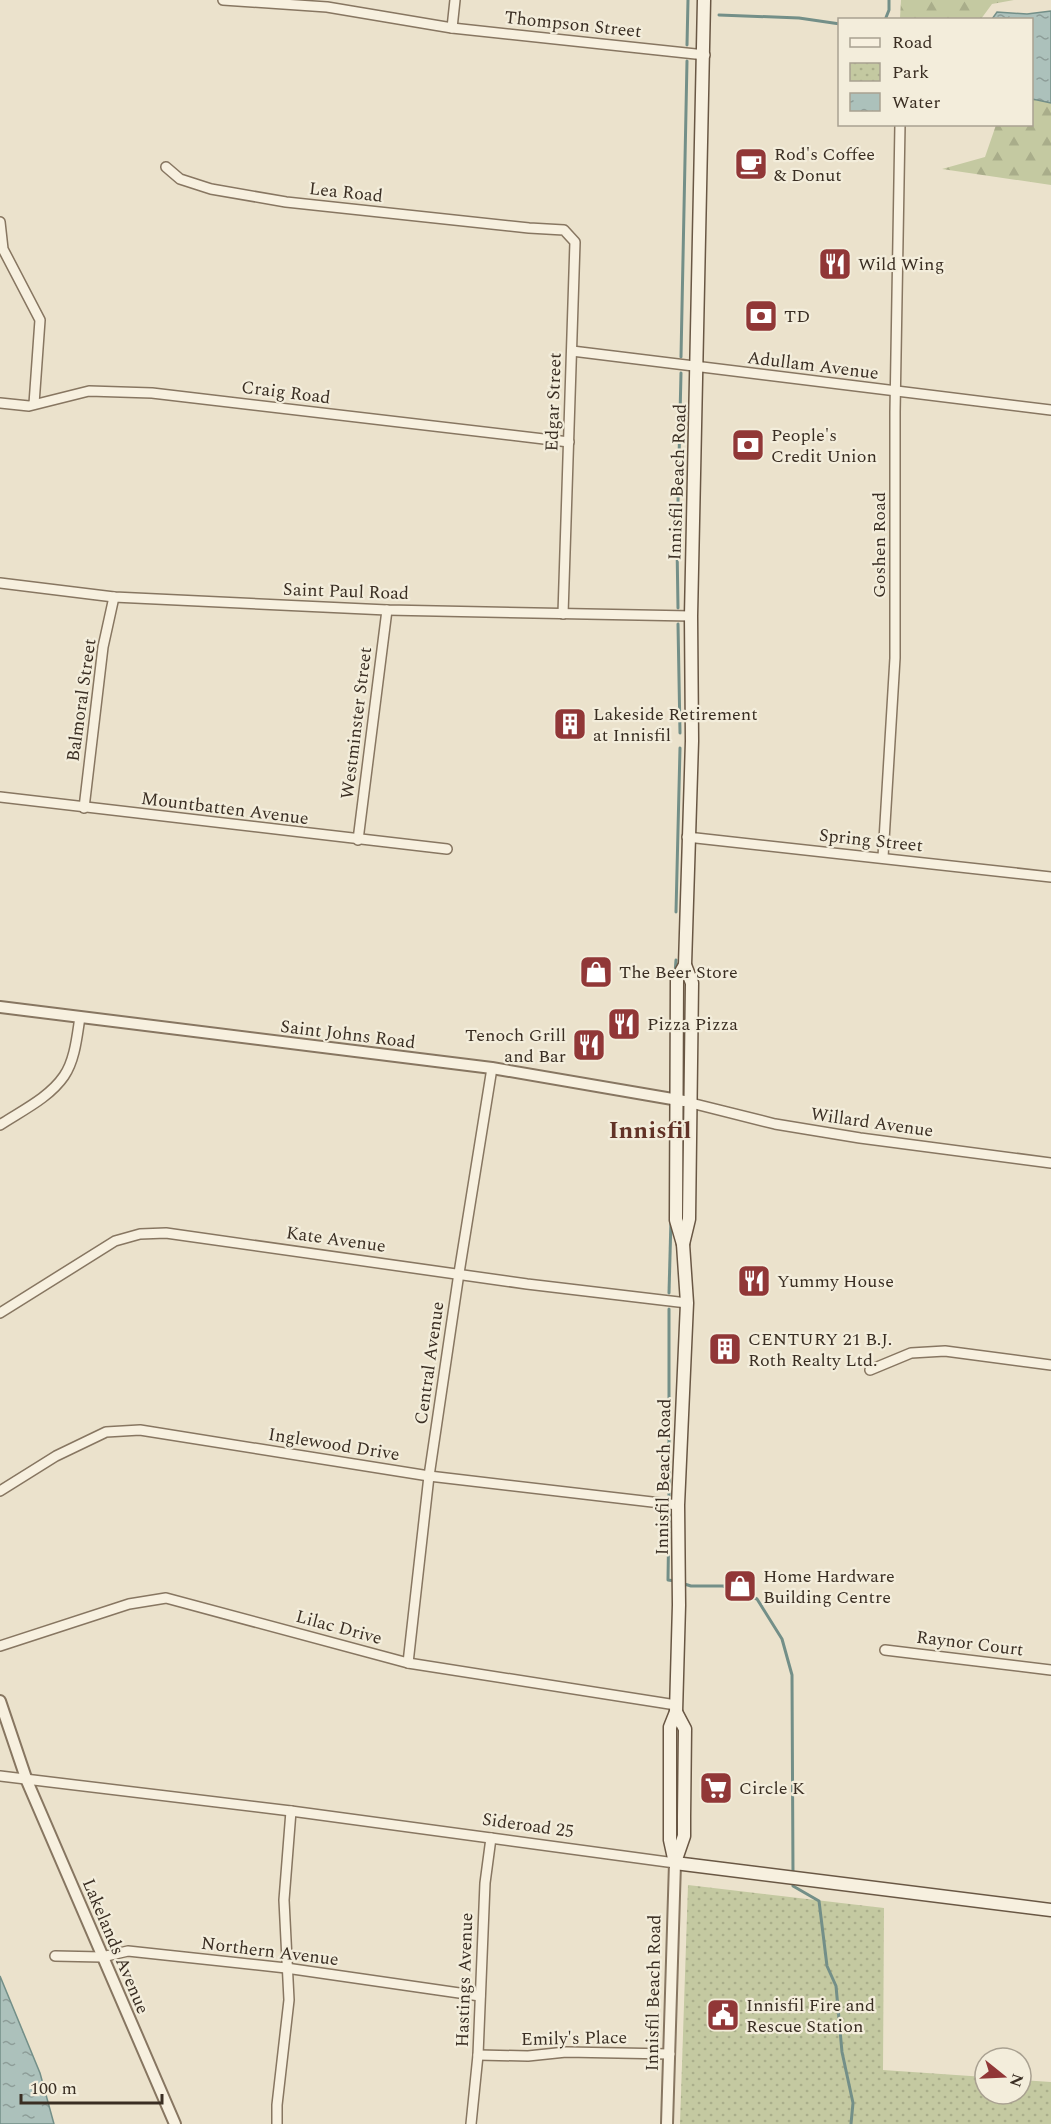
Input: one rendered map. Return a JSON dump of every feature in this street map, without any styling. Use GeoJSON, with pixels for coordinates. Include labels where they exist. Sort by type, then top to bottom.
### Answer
{"type":"FeatureCollection","features":[{"type":"Feature","properties":{"kind":"main road","name":"Innisfil Beach Road"},"geometry":{"type":"LineString","coordinates":[[683,1244],[689,1218],[691,1103],[692,983],[685,965],[687,837],[692,741],[691,616],[705,55],[704,0]]}},
{"type":"Feature","properties":{"kind":"main road","name":"Innisfil Beach Road"},"geometry":{"type":"LineString","coordinates":[[675,1863],[684,1836],[684,1729],[676,1709],[679,1605],[678,1505],[687,1303],[683,1244],[676,1220],[676,1100],[677,979],[685,965]]}},
{"type":"Feature","properties":{"kind":"main road","name":"Sideroad 25"},"geometry":{"type":"LineString","coordinates":[[675,1863],[1051,1910]]}},
{"type":"Feature","properties":{"kind":"street","name":"Thompson Street"},"geometry":{"type":"LineString","coordinates":[[223,0],[327,4],[452,28],[705,55]]}},
{"type":"Feature","properties":{"kind":"street"},"geometry":{"type":"LineString","coordinates":[[452,28],[454,0]]}},
{"type":"Feature","properties":{"kind":"street","name":"Goshen Road"},"geometry":{"type":"LineString","coordinates":[[883,857],[895,658],[900,126]]}},
{"type":"Feature","properties":{"kind":"street","name":"Lea Road"},"geometry":{"type":"LineString","coordinates":[[166,167],[180,179],[211,189],[286,202],[529,228]]}},
{"type":"Feature","properties":{"kind":"street"},"geometry":{"type":"LineString","coordinates":[[0,222],[2,250],[40,320],[34,404]]}},
{"type":"Feature","properties":{"kind":"street","name":"Edgar Street"},"geometry":{"type":"LineString","coordinates":[[529,228],[564,230],[575,242],[563,614]]}},
{"type":"Feature","properties":{"kind":"street","name":"Adullam Avenue"},"geometry":{"type":"LineString","coordinates":[[572,351],[1051,410]]}},
{"type":"Feature","properties":{"kind":"street","name":"Craig Road"},"geometry":{"type":"LineString","coordinates":[[0,403],[34,404],[90,391],[152,393],[569,442]]}},
{"type":"Feature","properties":{"kind":"street","name":"Saint Paul Road"},"geometry":{"type":"LineString","coordinates":[[0,584],[114,597],[387,610],[691,616]]}},
{"type":"Feature","properties":{"kind":"street","name":"Balmoral Street"},"geometry":{"type":"LineString","coordinates":[[84,808],[103,647],[114,597]]}},
{"type":"Feature","properties":{"kind":"street","name":"Westminster Street"},"geometry":{"type":"LineString","coordinates":[[358,840],[387,610]]}},
{"type":"Feature","properties":{"kind":"street","name":"Mountbatten Avenue"},"geometry":{"type":"LineString","coordinates":[[0,797],[447,849]]}},
{"type":"Feature","properties":{"kind":"street","name":"Spring Street"},"geometry":{"type":"LineString","coordinates":[[687,837],[1051,877]]}},
{"type":"Feature","properties":{"kind":"street","name":"Saint Johns Road"},"geometry":{"type":"LineString","coordinates":[[0,1007],[492,1068],[691,1103]]}},
{"type":"Feature","properties":{"kind":"street"},"geometry":{"type":"LineString","coordinates":[[0,1125],[44,1096],[64,1076],[74,1051],[80,1017]]}},
{"type":"Feature","properties":{"kind":"street","name":"Central Avenue"},"geometry":{"type":"LineString","coordinates":[[408,1663],[429,1476],[492,1068]]}},
{"type":"Feature","properties":{"kind":"street","name":"Willard Avenue"},"geometry":{"type":"LineString","coordinates":[[691,1103],[775,1124],[828,1133],[1051,1163]]}},
{"type":"Feature","properties":{"kind":"street","name":"Kate Avenue"},"geometry":{"type":"LineString","coordinates":[[0,1313],[115,1241],[140,1234],[166,1233],[527,1284],[687,1303]]}},
{"type":"Feature","properties":{"kind":"street"},"geometry":{"type":"LineString","coordinates":[[870,1370],[911,1353],[945,1351],[1051,1365]]}},
{"type":"Feature","properties":{"kind":"street","name":"Inglewood Drive"},"geometry":{"type":"LineString","coordinates":[[0,1491],[56,1456],[106,1432],[140,1430],[429,1476],[678,1505]]}},
{"type":"Feature","properties":{"kind":"street","name":"Lilac Drive"},"geometry":{"type":"LineString","coordinates":[[0,1646],[129,1604],[166,1598],[408,1663],[676,1709]]}},
{"type":"Feature","properties":{"kind":"street","name":"Raynor Court"},"geometry":{"type":"LineString","coordinates":[[885,1650],[1051,1670]]}},
{"type":"Feature","properties":{"kind":"street","name":"Lakelands Avenue"},"geometry":{"type":"LineString","coordinates":[[0,1701],[27,1781],[175,2124]]}},
{"type":"Feature","properties":{"kind":"street","name":"Sideroad 25"},"geometry":{"type":"LineString","coordinates":[[0,1776],[291,1811],[675,1863]]}},
{"type":"Feature","properties":{"kind":"street"},"geometry":{"type":"LineString","coordinates":[[277,2124],[276,2105],[289,2000],[284,1900],[291,1811]]}},
{"type":"Feature","properties":{"kind":"street","name":"Hastings Avenue"},"geometry":{"type":"LineString","coordinates":[[471,2124],[478,2055],[485,1883],[491,1838]]}},
{"type":"Feature","properties":{"kind":"street","name":"Innisfil Beach Road"},"geometry":{"type":"LineString","coordinates":[[668,2124],[675,1863]]}},
{"type":"Feature","properties":{"kind":"street","name":"Northern Avenue"},"geometry":{"type":"LineString","coordinates":[[55,1956],[102,1957],[128,1951],[286,1968],[480,1996]]}},
{"type":"Feature","properties":{"kind":"street","name":"Emily's Place"},"geometry":{"type":"LineString","coordinates":[[478,2055],[528,2056],[566,2052],[670,2054]]}},
{"type":"Feature","properties":{"kind":"green space"},"geometry":{"type":"Polygon","coordinates":[[[901,0],[1014,0],[992,4],[982,18],[900,18],[901,0]]]}},
{"type":"Feature","properties":{"kind":"green space"},"geometry":{"type":"Polygon","coordinates":[[[1033,99],[1051,103],[1051,185],[942,169],[985,157],[996,126],[1033,126],[1033,99]]]}},
{"type":"Feature","properties":{"kind":"green space"},"geometry":{"type":"Polygon","coordinates":[[[688,1885],[884,1908],[883,2070],[973,2076],[973,2106],[1033,2106],[1033,2081],[1051,2082],[1051,2124],[680,2124],[688,1885]]]}},
{"type":"Feature","properties":{"kind":"water"},"geometry":{"type":"Polygon","coordinates":[[[1051,11],[1051,103],[1033,99],[1033,18],[993,18],[997,12],[1027,14],[1051,11]]]}},
{"type":"Feature","properties":{"kind":"water"},"geometry":{"type":"Polygon","coordinates":[[[0,1976],[40,2073],[54,2124],[0,2124],[0,1976]]]}},
{"type":"Feature","properties":{"kind":"waterway"},"geometry":{"type":"LineString","coordinates":[[687,45],[688,0]]}},
{"type":"Feature","properties":{"kind":"waterway"},"geometry":{"type":"LineString","coordinates":[[886,18],[889,0]]}},
{"type":"Feature","properties":{"kind":"waterway"},"geometry":{"type":"LineString","coordinates":[[719,15],[799,18],[838,24]]}},
{"type":"Feature","properties":{"kind":"waterway"},"geometry":{"type":"LineString","coordinates":[[681,357],[687,61]]}},
{"type":"Feature","properties":{"kind":"waterway"},"geometry":{"type":"LineString","coordinates":[[678,608],[677,544],[681,373]]}},
{"type":"Feature","properties":{"kind":"waterway"},"geometry":{"type":"LineString","coordinates":[[678,624],[680,733]]}},
{"type":"Feature","properties":{"kind":"waterway"},"geometry":{"type":"LineString","coordinates":[[676,912],[680,748]]}},
{"type":"Feature","properties":{"kind":"waterway"},"geometry":{"type":"LineString","coordinates":[[675,973],[676,960]]}},
{"type":"Feature","properties":{"kind":"waterway"},"geometry":{"type":"LineString","coordinates":[[669,1293],[671,1219]]}},
{"type":"Feature","properties":{"kind":"waterway"},"geometry":{"type":"LineString","coordinates":[[669,1309],[669,1496]]}},
{"type":"Feature","properties":{"kind":"waterway"},"geometry":{"type":"LineString","coordinates":[[669,1512],[668,1580],[675,1581]]}},
{"type":"Feature","properties":{"kind":"waterway"},"geometry":{"type":"LineString","coordinates":[[681,1583],[691,1586],[723,1586],[757,1599],[782,1639],[792,1675],[793,1875]]}},
{"type":"Feature","properties":{"kind":"waterway"},"geometry":{"type":"LineString","coordinates":[[793,1881],[793,1886],[819,1901],[827,1966],[836,1986],[842,2052],[853,2103],[851,2124]]}},
{"type":"Feature","properties":{"kind":"place","name":"Rod's Coffee & Donut"},"geometry":{"type":"Point","coordinates":[751,164]}},
{"type":"Feature","properties":{"kind":"place","name":"Wild Wing"},"geometry":{"type":"Point","coordinates":[835,264]}},
{"type":"Feature","properties":{"kind":"place","name":"TD"},"geometry":{"type":"Point","coordinates":[761,316]}},
{"type":"Feature","properties":{"kind":"place","name":"People's Credit Union"},"geometry":{"type":"Point","coordinates":[748,445]}},
{"type":"Feature","properties":{"kind":"place","name":"Lakeside Retirement at Innisfil"},"geometry":{"type":"Point","coordinates":[570,724]}},
{"type":"Feature","properties":{"kind":"place","name":"The Beer Store"},"geometry":{"type":"Point","coordinates":[596,972]}},
{"type":"Feature","properties":{"kind":"place","name":"Pizza Pizza"},"geometry":{"type":"Point","coordinates":[624,1024]}},
{"type":"Feature","properties":{"kind":"place","name":"Tenoch Grill and Bar"},"geometry":{"type":"Point","coordinates":[589,1045]}},
{"type":"Feature","properties":{"kind":"place","name":"Yummy House"},"geometry":{"type":"Point","coordinates":[754,1281]}},
{"type":"Feature","properties":{"kind":"place","name":"CENTURY 21 B.J. Roth Realty Ltd."},"geometry":{"type":"Point","coordinates":[725,1349]}},
{"type":"Feature","properties":{"kind":"place","name":"Home Hardware Building Centre"},"geometry":{"type":"Point","coordinates":[740,1586]}},
{"type":"Feature","properties":{"kind":"place","name":"Circle K"},"geometry":{"type":"Point","coordinates":[716,1788]}},
{"type":"Feature","properties":{"kind":"place","name":"Innisfil Fire and Rescue Station"},"geometry":{"type":"Point","coordinates":[723,2015]}},
{"type":"Feature","properties":{"kind":"district","name":"Innisfil"},"geometry":{"type":"Point","coordinates":[650,1130]}}]}
